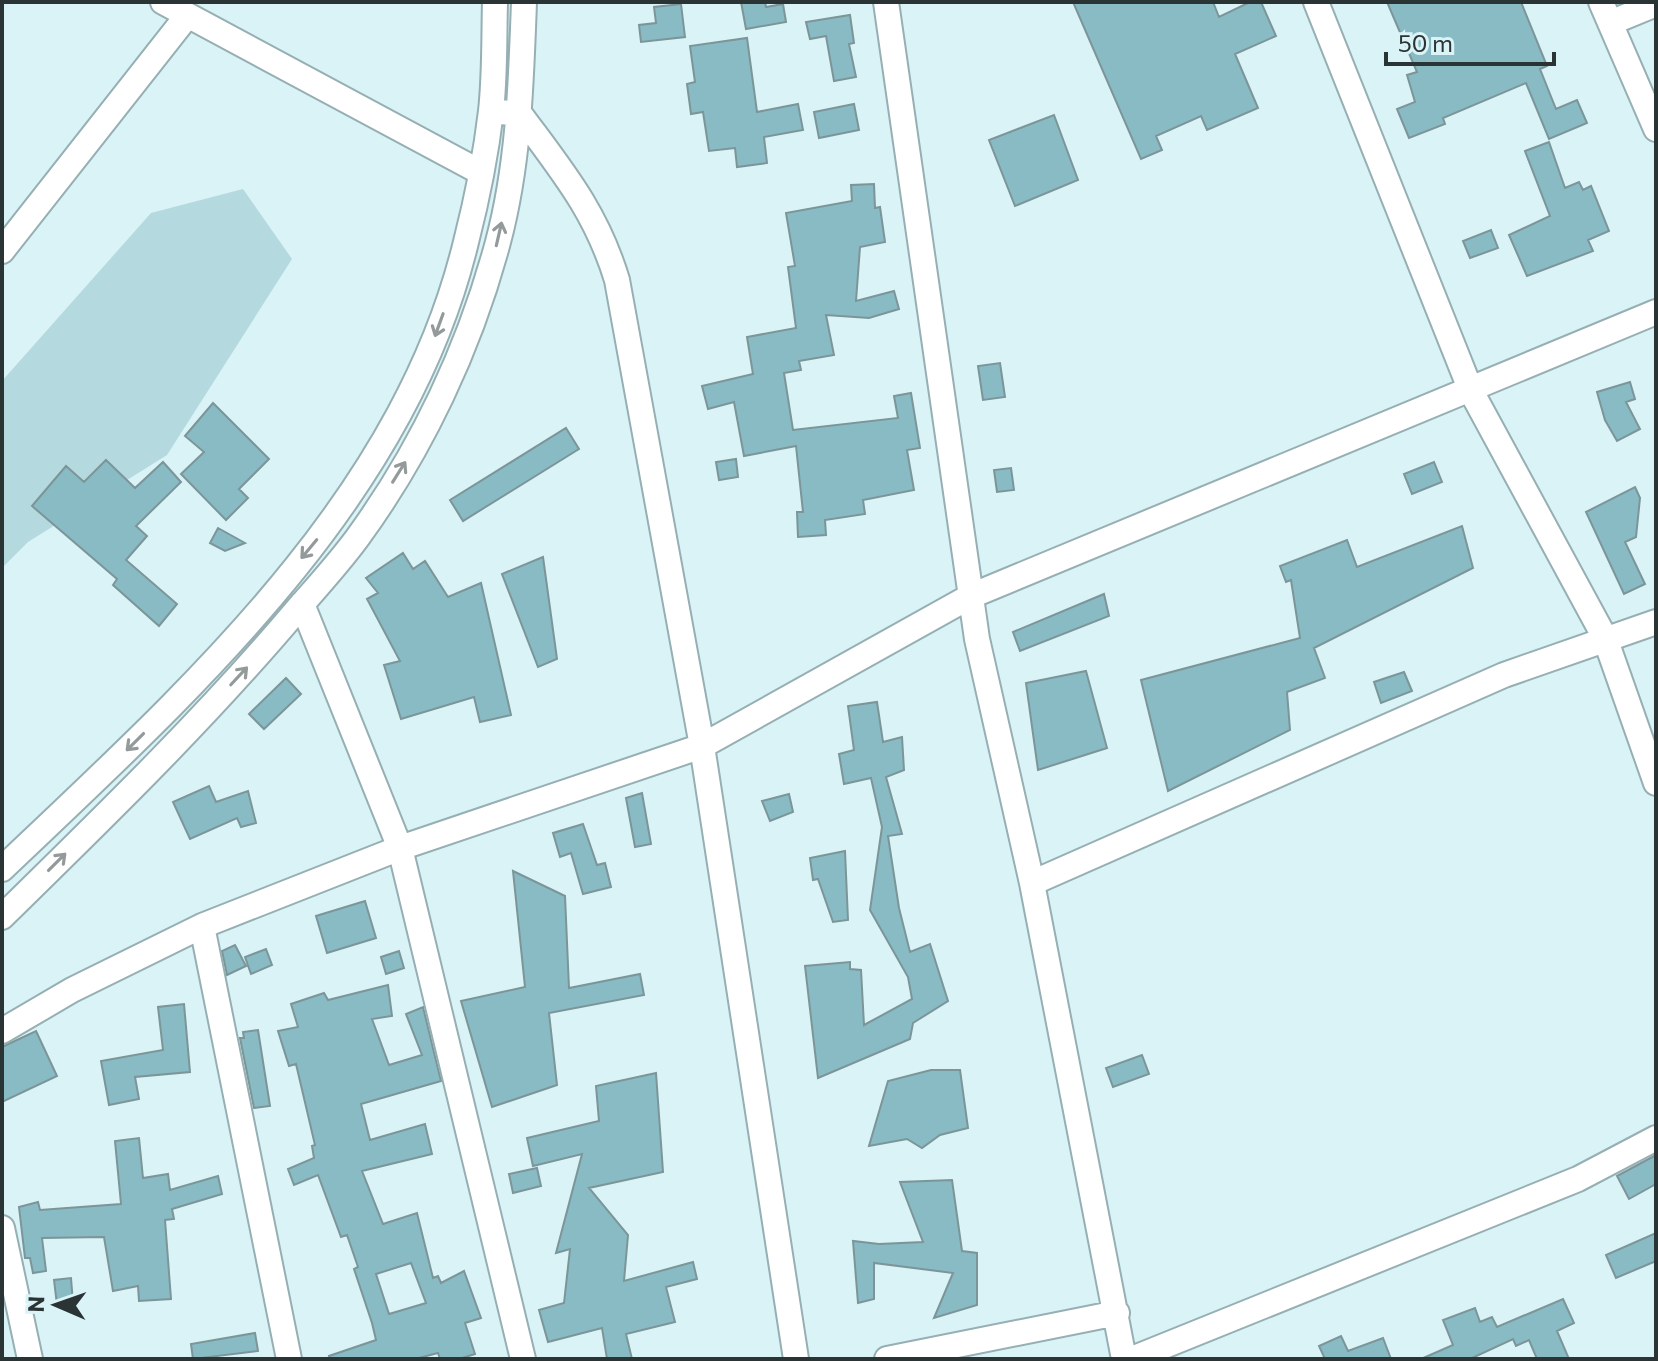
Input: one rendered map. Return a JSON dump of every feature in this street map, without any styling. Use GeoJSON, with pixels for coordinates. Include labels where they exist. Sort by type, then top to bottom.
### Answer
{"type":"FeatureCollection","features":[{"type":"Feature","properties":{"kind":"street"},"geometry":{"type":"LineString","coordinates":[[163,2],[480,172]]}},
{"type":"Feature","properties":{"kind":"street"},"geometry":{"type":"LineString","coordinates":[[2,869],[139,738],[239,632],[334,519],[391,429],[427,356],[466,243],[491,111],[495,2]]}},
{"type":"Feature","properties":{"kind":"street"},"geometry":{"type":"LineString","coordinates":[[2,917],[163,758],[302,604],[358,537],[419,442],[452,374],[498,243],[520,114],[524,2]]}},
{"type":"Feature","properties":{"kind":"street"},"geometry":{"type":"LineString","coordinates":[[886,2],[977,639],[1032,883],[1124,1359]]}},
{"type":"Feature","properties":{"kind":"street"},"geometry":{"type":"LineString","coordinates":[[1316,2],[1471,391],[1605,638],[1656,783]]}},
{"type":"Feature","properties":{"kind":"street"},"geometry":{"type":"LineString","coordinates":[[1656,4],[1606,12],[1656,129]]}},
{"type":"Feature","properties":{"kind":"street"},"geometry":{"type":"LineString","coordinates":[[2,251],[187,16]]}},
{"type":"Feature","properties":{"kind":"street"},"geometry":{"type":"LineString","coordinates":[[491,111],[520,114],[587,204],[605,239],[617,280],[702,746],[796,1359]]}},
{"type":"Feature","properties":{"kind":"street"},"geometry":{"type":"LineString","coordinates":[[2,1031],[72,990],[202,926],[400,848],[702,746],[971,596],[1656,312]]}},
{"type":"Feature","properties":{"kind":"street"},"geometry":{"type":"LineString","coordinates":[[302,604],[400,848],[523,1359]]}},
{"type":"Feature","properties":{"kind":"street"},"geometry":{"type":"LineString","coordinates":[[1032,883],[1504,675],[1656,622]]}},
{"type":"Feature","properties":{"kind":"street"},"geometry":{"type":"LineString","coordinates":[[202,926],[289,1359]]}},
{"type":"Feature","properties":{"kind":"street"},"geometry":{"type":"LineString","coordinates":[[1132,1359],[1578,1179],[1656,1138]]}},
{"type":"Feature","properties":{"kind":"street"},"geometry":{"type":"LineString","coordinates":[[2,1228],[30,1359]]}},
{"type":"Feature","properties":{"kind":"street"},"geometry":{"type":"LineString","coordinates":[[887,1359],[1117,1313]]}},
{"type":"Feature","properties":{"kind":"shaded area"},"geometry":{"type":"Polygon","coordinates":[[[243,189],[292,259],[167,455],[28,542],[2,568],[2,381],[151,213],[243,189]]]}},
{"type":"Feature","properties":{"kind":"building"},"geometry":{"type":"Polygon","coordinates":[[[741,2],[765,2],[766,7],[783,4],[786,22],[746,29],[741,2]]]}},
{"type":"Feature","properties":{"kind":"building"},"geometry":{"type":"Polygon","coordinates":[[[1073,2],[1213,2],[1219,17],[1250,2],[1261,2],[1276,36],[1235,54],[1258,108],[1207,130],[1201,116],[1156,136],[1162,150],[1141,159],[1073,2]]]}},
{"type":"Feature","properties":{"kind":"building"},"geometry":{"type":"Polygon","coordinates":[[[1387,2],[1521,2],[1547,66],[1540,69],[1556,109],[1577,100],[1587,123],[1549,139],[1526,83],[1443,118],[1445,124],[1409,138],[1397,109],[1415,102],[1407,75],[1417,72],[1387,2]]]}},
{"type":"Feature","properties":{"kind":"building"},"geometry":{"type":"Polygon","coordinates":[[[681,4],[685,37],[641,42],[639,25],[656,23],[654,7],[681,4]]]}},
{"type":"Feature","properties":{"kind":"building"},"geometry":{"type":"Polygon","coordinates":[[[850,15],[854,43],[849,44],[856,77],[834,81],[826,36],[810,39],[806,22],[850,15]]]}},
{"type":"Feature","properties":{"kind":"building"},"geometry":{"type":"Polygon","coordinates":[[[747,38],[757,112],[798,104],[803,130],[764,137],[767,163],[737,167],[735,148],[709,151],[703,112],[691,114],[687,84],[695,82],[690,46],[747,38]]]}},
{"type":"Feature","properties":{"kind":"building"},"geometry":{"type":"Polygon","coordinates":[[[854,104],[859,130],[819,138],[814,112],[854,104]]]}},
{"type":"Feature","properties":{"kind":"building"},"geometry":{"type":"Polygon","coordinates":[[[1054,115],[1078,180],[1015,206],[989,140],[1054,115]]]}},
{"type":"Feature","properties":{"kind":"building"},"geometry":{"type":"Polygon","coordinates":[[[1549,142],[1565,188],[1579,182],[1583,190],[1591,186],[1609,231],[1588,240],[1593,251],[1527,276],[1509,235],[1550,216],[1525,151],[1549,142]]]}},
{"type":"Feature","properties":{"kind":"building"},"geometry":{"type":"Polygon","coordinates":[[[874,184],[875,208],[880,207],[885,242],[860,247],[856,301],[894,291],[899,309],[869,318],[826,315],[834,355],[799,361],[801,370],[784,373],[793,430],[898,418],[894,396],[911,393],[920,448],[907,450],[914,490],[863,500],[865,514],[825,520],[826,535],[798,537],[797,512],[803,512],[796,446],[744,456],[734,402],[708,409],[702,386],[753,374],[747,337],[796,328],[788,267],[795,266],[786,213],[852,201],[851,185],[874,184]]]}},
{"type":"Feature","properties":{"kind":"building"},"geometry":{"type":"Polygon","coordinates":[[[1491,230],[1498,248],[1470,258],[1463,241],[1491,230]]]}},
{"type":"Feature","properties":{"kind":"building"},"geometry":{"type":"Polygon","coordinates":[[[1000,363],[1005,397],[983,400],[978,366],[1000,363]]]}},
{"type":"Feature","properties":{"kind":"building"},"geometry":{"type":"Polygon","coordinates":[[[1630,382],[1635,399],[1626,402],[1640,429],[1617,441],[1605,420],[1597,392],[1630,382]]]}},
{"type":"Feature","properties":{"kind":"building"},"geometry":{"type":"Polygon","coordinates":[[[213,403],[269,459],[239,489],[248,498],[226,520],[181,474],[204,452],[185,436],[213,403]]]}},
{"type":"Feature","properties":{"kind":"building"},"geometry":{"type":"Polygon","coordinates":[[[566,428],[579,449],[463,521],[450,500],[566,428]]]}},
{"type":"Feature","properties":{"kind":"building"},"geometry":{"type":"Polygon","coordinates":[[[736,459],[738,477],[719,480],[716,462],[736,459]]]}},
{"type":"Feature","properties":{"kind":"building"},"geometry":{"type":"Polygon","coordinates":[[[106,460],[135,488],[163,462],[181,482],[136,526],[147,536],[126,560],[177,604],[159,626],[113,585],[117,579],[32,506],[66,466],[84,482],[106,460]]]}},
{"type":"Feature","properties":{"kind":"building"},"geometry":{"type":"Polygon","coordinates":[[[1434,462],[1442,482],[1412,494],[1404,474],[1434,462]]]}},
{"type":"Feature","properties":{"kind":"building"},"geometry":{"type":"Polygon","coordinates":[[[1011,468],[1014,490],[997,492],[994,470],[1011,468]]]}},
{"type":"Feature","properties":{"kind":"building"},"geometry":{"type":"Polygon","coordinates":[[[1635,487],[1640,498],[1636,537],[1625,542],[1645,584],[1624,594],[1586,512],[1635,487]]]}},
{"type":"Feature","properties":{"kind":"building"},"geometry":{"type":"Polygon","coordinates":[[[1462,526],[1473,568],[1314,648],[1325,678],[1287,692],[1290,730],[1168,791],[1141,680],[1300,638],[1291,580],[1286,582],[1280,566],[1347,540],[1357,567],[1462,526]]]}},
{"type":"Feature","properties":{"kind":"building"},"geometry":{"type":"Polygon","coordinates":[[[218,528],[245,543],[225,551],[210,543],[218,528]]]}},
{"type":"Feature","properties":{"kind":"building"},"geometry":{"type":"Polygon","coordinates":[[[403,553],[413,569],[425,561],[448,597],[481,583],[511,715],[480,722],[474,697],[401,719],[384,665],[400,661],[367,599],[378,593],[366,578],[403,553]]]}},
{"type":"Feature","properties":{"kind":"building"},"geometry":{"type":"Polygon","coordinates":[[[543,557],[557,659],[538,667],[502,574],[543,557]]]}},
{"type":"Feature","properties":{"kind":"building"},"geometry":{"type":"Polygon","coordinates":[[[1104,594],[1109,616],[1020,651],[1013,632],[1104,594]]]}},
{"type":"Feature","properties":{"kind":"building"},"geometry":{"type":"Polygon","coordinates":[[[1086,671],[1107,748],[1038,770],[1026,683],[1086,671]]]}},
{"type":"Feature","properties":{"kind":"building"},"geometry":{"type":"Polygon","coordinates":[[[1404,672],[1412,691],[1381,703],[1374,682],[1404,672]]]}},
{"type":"Feature","properties":{"kind":"building"},"geometry":{"type":"Polygon","coordinates":[[[286,678],[301,694],[264,729],[249,714],[286,678]]]}},
{"type":"Feature","properties":{"kind":"building"},"geometry":{"type":"Polygon","coordinates":[[[877,702],[883,742],[902,737],[904,770],[886,777],[902,834],[888,836],[899,908],[910,952],[930,944],[948,1001],[913,1023],[910,1039],[818,1078],[805,966],[850,962],[850,969],[861,970],[864,1025],[912,999],[908,977],[870,910],[882,827],[871,778],[844,784],[839,754],[854,750],[848,706],[877,702]]]}},
{"type":"Feature","properties":{"kind":"building"},"geometry":{"type":"Polygon","coordinates":[[[209,786],[216,802],[248,791],[256,823],[241,827],[237,818],[190,839],[173,802],[209,786]]]}},
{"type":"Feature","properties":{"kind":"building"},"geometry":{"type":"Polygon","coordinates":[[[642,793],[651,844],[635,847],[626,798],[642,793]]]}},
{"type":"Feature","properties":{"kind":"building"},"geometry":{"type":"Polygon","coordinates":[[[789,794],[793,812],[770,821],[762,801],[789,794]]]}},
{"type":"Feature","properties":{"kind":"building"},"geometry":{"type":"Polygon","coordinates":[[[583,824],[597,865],[605,863],[611,887],[583,894],[571,853],[560,857],[553,833],[583,824]]]}},
{"type":"Feature","properties":{"kind":"building"},"geometry":{"type":"Polygon","coordinates":[[[845,851],[848,920],[833,922],[818,879],[813,880],[810,858],[845,851]]]}},
{"type":"Feature","properties":{"kind":"building"},"geometry":{"type":"Polygon","coordinates":[[[513,871],[565,896],[569,988],[640,974],[644,995],[549,1013],[557,1085],[492,1107],[461,1001],[525,987],[513,871]]]}},
{"type":"Feature","properties":{"kind":"building"},"geometry":{"type":"Polygon","coordinates":[[[365,901],[376,938],[327,953],[316,916],[365,901]]]}},
{"type":"Feature","properties":{"kind":"building"},"geometry":{"type":"Polygon","coordinates":[[[235,945],[246,966],[227,975],[222,951],[235,945]]]}},
{"type":"Feature","properties":{"kind":"building"},"geometry":{"type":"Polygon","coordinates":[[[266,949],[272,965],[251,974],[245,957],[266,949]]]}},
{"type":"Feature","properties":{"kind":"building"},"geometry":{"type":"Polygon","coordinates":[[[399,951],[404,968],[386,974],[381,957],[399,951]]]}},
{"type":"Feature","properties":{"kind":"building"},"geometry":{"type":"Polygon","coordinates":[[[388,985],[392,1016],[372,1019],[389,1065],[422,1055],[406,1014],[423,1007],[441,1081],[361,1104],[370,1140],[425,1124],[432,1154],[362,1171],[383,1224],[417,1213],[433,1278],[438,1276],[441,1283],[464,1271],[481,1318],[465,1323],[475,1354],[459,1359],[440,1359],[438,1353],[415,1359],[330,1359],[329,1356],[376,1340],[347,1235],[341,1237],[318,1175],[294,1185],[288,1169],[314,1158],[312,1146],[315,1145],[296,1064],[289,1066],[278,1031],[298,1027],[291,1004],[324,993],[328,1000],[388,985]],[[411,1263],[376,1274],[389,1314],[426,1303],[411,1263]]]}},
{"type":"Feature","properties":{"kind":"building"},"geometry":{"type":"Polygon","coordinates":[[[184,1004],[190,1072],[135,1077],[139,1099],[109,1105],[101,1061],[163,1050],[158,1007],[184,1004]]]}},
{"type":"Feature","properties":{"kind":"building"},"geometry":{"type":"Polygon","coordinates":[[[258,1030],[270,1106],[254,1108],[240,1038],[244,1038],[243,1032],[258,1030]]]}},
{"type":"Feature","properties":{"kind":"building"},"geometry":{"type":"Polygon","coordinates":[[[36,1031],[57,1076],[2,1102],[2,1047],[36,1031]]]}},
{"type":"Feature","properties":{"kind":"building"},"geometry":{"type":"Polygon","coordinates":[[[1142,1055],[1149,1074],[1113,1087],[1106,1068],[1142,1055]]]}},
{"type":"Feature","properties":{"kind":"building"},"geometry":{"type":"Polygon","coordinates":[[[931,1070],[960,1070],[968,1128],[940,1135],[922,1148],[907,1139],[869,1146],[888,1081],[931,1070]]]}},
{"type":"Feature","properties":{"kind":"building"},"geometry":{"type":"Polygon","coordinates":[[[656,1073],[663,1172],[589,1188],[628,1235],[624,1281],[693,1262],[697,1279],[666,1287],[675,1322],[626,1334],[632,1359],[607,1359],[602,1328],[548,1342],[539,1310],[564,1303],[570,1249],[556,1253],[582,1154],[533,1166],[527,1138],[599,1121],[596,1086],[656,1073]]]}},
{"type":"Feature","properties":{"kind":"building"},"geometry":{"type":"Polygon","coordinates":[[[139,1138],[143,1178],[168,1174],[170,1190],[218,1176],[222,1194],[172,1209],[174,1219],[165,1220],[171,1299],[139,1301],[138,1286],[113,1291],[104,1237],[42,1238],[46,1271],[33,1273],[30,1258],[25,1258],[19,1207],[38,1202],[40,1210],[121,1204],[115,1141],[139,1138]]]}},
{"type":"Feature","properties":{"kind":"building"},"geometry":{"type":"Polygon","coordinates":[[[1656,1155],[1656,1184],[1629,1199],[1617,1176],[1656,1155]]]}},
{"type":"Feature","properties":{"kind":"building"},"geometry":{"type":"Polygon","coordinates":[[[537,1168],[541,1186],[513,1193],[509,1174],[537,1168]]]}},
{"type":"Feature","properties":{"kind":"building"},"geometry":{"type":"Polygon","coordinates":[[[952,1180],[962,1251],[977,1253],[977,1305],[934,1318],[953,1273],[874,1263],[874,1299],[858,1303],[853,1241],[879,1244],[923,1242],[900,1182],[952,1180]]]}},
{"type":"Feature","properties":{"kind":"building"},"geometry":{"type":"Polygon","coordinates":[[[1656,1233],[1656,1261],[1616,1278],[1606,1255],[1656,1233]]]}},
{"type":"Feature","properties":{"kind":"building"},"geometry":{"type":"Polygon","coordinates":[[[71,1278],[73,1303],[57,1305],[54,1280],[71,1278]]]}},
{"type":"Feature","properties":{"kind":"building"},"geometry":{"type":"Polygon","coordinates":[[[1563,1299],[1574,1323],[1557,1331],[1569,1359],[1537,1359],[1529,1340],[1516,1346],[1513,1339],[1470,1359],[1421,1359],[1453,1345],[1443,1320],[1475,1308],[1480,1322],[1492,1317],[1497,1327],[1563,1299]]]}},
{"type":"Feature","properties":{"kind":"building"},"geometry":{"type":"Polygon","coordinates":[[[255,1333],[258,1351],[193,1359],[191,1344],[255,1333]]]}},
{"type":"Feature","properties":{"kind":"building"},"geometry":{"type":"Polygon","coordinates":[[[1341,1336],[1348,1351],[1383,1338],[1391,1359],[1325,1359],[1319,1346],[1341,1336]]]}}]}
